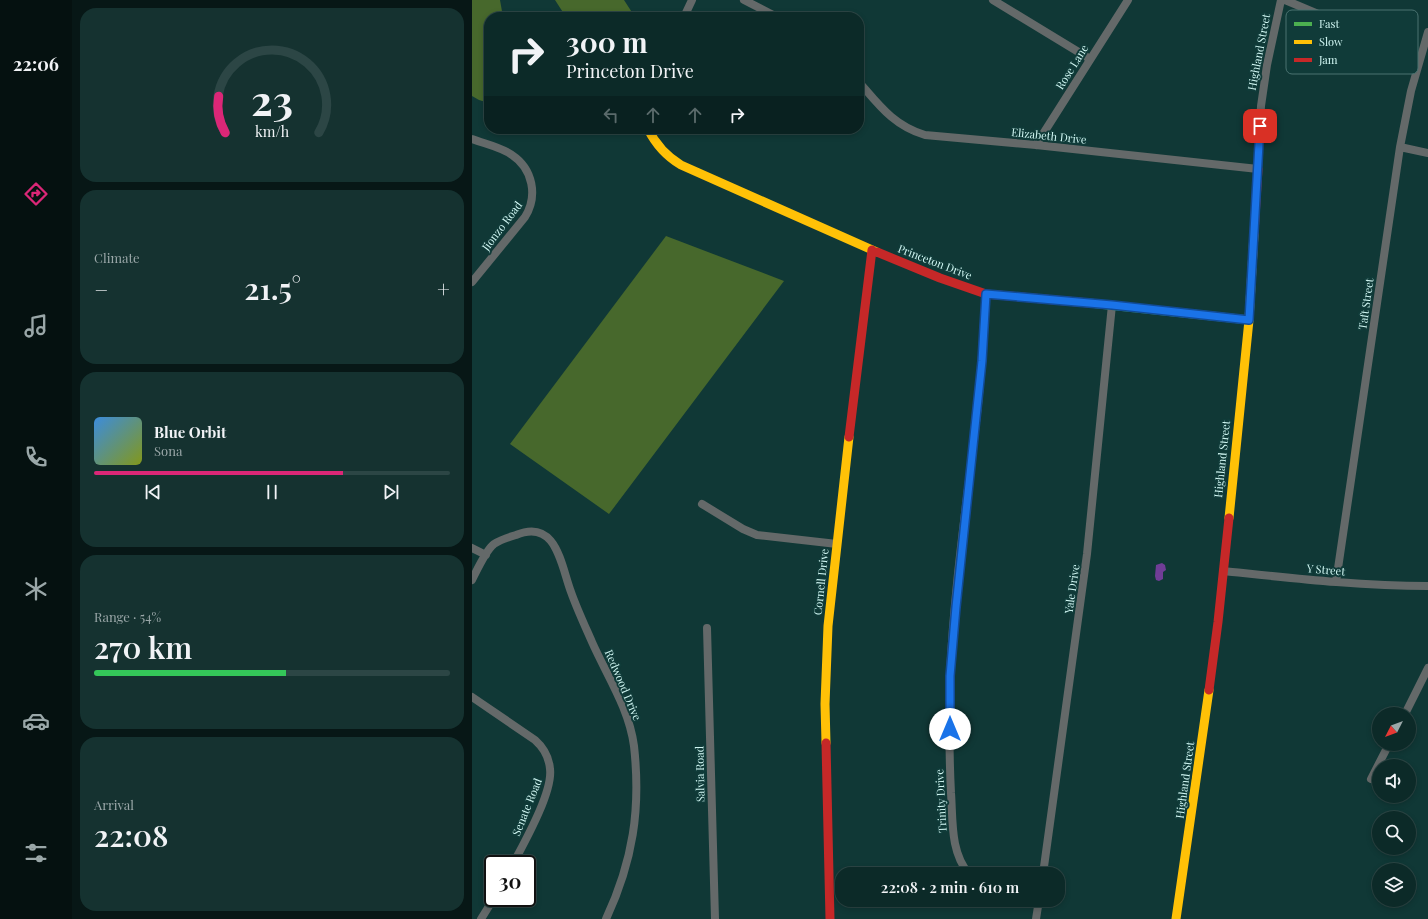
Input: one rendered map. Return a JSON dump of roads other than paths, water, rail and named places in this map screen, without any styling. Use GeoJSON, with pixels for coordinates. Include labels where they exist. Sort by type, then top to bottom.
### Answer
{"type":"FeatureCollection","features":[{"type":"Feature","properties":{"kind":"street"},"geometry":{"type":"LineString","coordinates":[[686,12],[692,0]]}},
{"type":"Feature","properties":{"kind":"street"},"geometry":{"type":"LineString","coordinates":[[744,0],[767,12]]}},
{"type":"Feature","properties":{"kind":"street"},"geometry":{"type":"LineString","coordinates":[[993,0],[1090,59]]}},
{"type":"Feature","properties":{"kind":"street","name":"Rose Lane"},"geometry":{"type":"LineString","coordinates":[[1036,145],[1128,0]]}},
{"type":"Feature","properties":{"kind":"street","name":"Highland Street"},"geometry":{"type":"LineString","coordinates":[[1176,919],[1204,734],[1218,622],[1249,320],[1261,106],[1267,65],[1281,0]]}},
{"type":"Feature","properties":{"kind":"street"},"geometry":{"type":"LineString","coordinates":[[1285,0],[1309,10]]}},
{"type":"Feature","properties":{"kind":"street","name":"Taft Street"},"geometry":{"type":"LineString","coordinates":[[1418,67],[1428,32]]}},
{"type":"Feature","properties":{"kind":"street","name":"Taft Street"},"geometry":{"type":"LineString","coordinates":[[1336,582],[1400,147],[1416,74]]}},
{"type":"Feature","properties":{"kind":"street","name":"Elizabeth Drive"},"geometry":{"type":"LineString","coordinates":[[864,88],[890,117],[911,132],[925,135],[1036,145],[1258,169]]}},
{"type":"Feature","properties":{"kind":"street","name":"Princeton Drive"},"geometry":{"type":"LineString","coordinates":[[650,134],[654,142],[662,151],[669,158],[679,164],[872,250],[940,278],[986,294],[1112,305],[1249,320]]}},
{"type":"Feature","properties":{"kind":"street","name":"Jionzo Road"},"geometry":{"type":"LineString","coordinates":[[472,139],[503,150],[516,158],[528,174],[533,192],[531,205],[525,217],[473,279]]}},
{"type":"Feature","properties":{"kind":"street"},"geometry":{"type":"LineString","coordinates":[[1400,147],[1428,153]]}},
{"type":"Feature","properties":{"kind":"street","name":"Cornell Drive"},"geometry":{"type":"LineString","coordinates":[[830,919],[825,692],[828,626],[853,399],[872,250]]}},
{"type":"Feature","properties":{"kind":"street","name":"Trinity Drive"},"geometry":{"type":"LineString","coordinates":[[963,867],[957,854],[954,841],[950,775],[950,676],[982,361],[986,294]]}},
{"type":"Feature","properties":{"kind":"street","name":"Yale Drive"},"geometry":{"type":"LineString","coordinates":[[1044,867],[1087,554],[1112,305]]}},
{"type":"Feature","properties":{"kind":"street"},"geometry":{"type":"LineString","coordinates":[[702,504],[743,529],[757,534],[837,544]]}},
{"type":"Feature","properties":{"kind":"street","name":"Redwood Drive"},"geometry":{"type":"LineString","coordinates":[[472,580],[490,548],[496,543],[528,531],[542,534],[552,542],[561,561],[572,596],[626,716],[634,745],[636,818],[630,853],[606,919]]}},
{"type":"Feature","properties":{"kind":"street"},"geometry":{"type":"LineString","coordinates":[[472,548],[486,555]]}},
{"type":"Feature","properties":{"kind":"street","name":"Y Street"},"geometry":{"type":"LineString","coordinates":[[1223,571],[1336,582],[1428,586]]}},
{"type":"Feature","properties":{"kind":"street","name":"Salvia Road"},"geometry":{"type":"LineString","coordinates":[[707,628],[715,919]]}},
{"type":"Feature","properties":{"kind":"street"},"geometry":{"type":"LineString","coordinates":[[1408,707],[1428,668]]}},
{"type":"Feature","properties":{"kind":"street","name":"Senate Road"},"geometry":{"type":"LineString","coordinates":[[472,697],[497,712],[535,740],[543,748],[549,760],[550,780],[543,802],[518,855]]}},
{"type":"Feature","properties":{"kind":"street"},"geometry":{"type":"LineString","coordinates":[[1371,779],[1385,751]]}},
{"type":"Feature","properties":{"kind":"street"},"geometry":{"type":"LineString","coordinates":[[481,919],[488,907]]}},
{"type":"Feature","properties":{"kind":"street"},"geometry":{"type":"LineString","coordinates":[[1036,919],[1038,907]]}}]}
